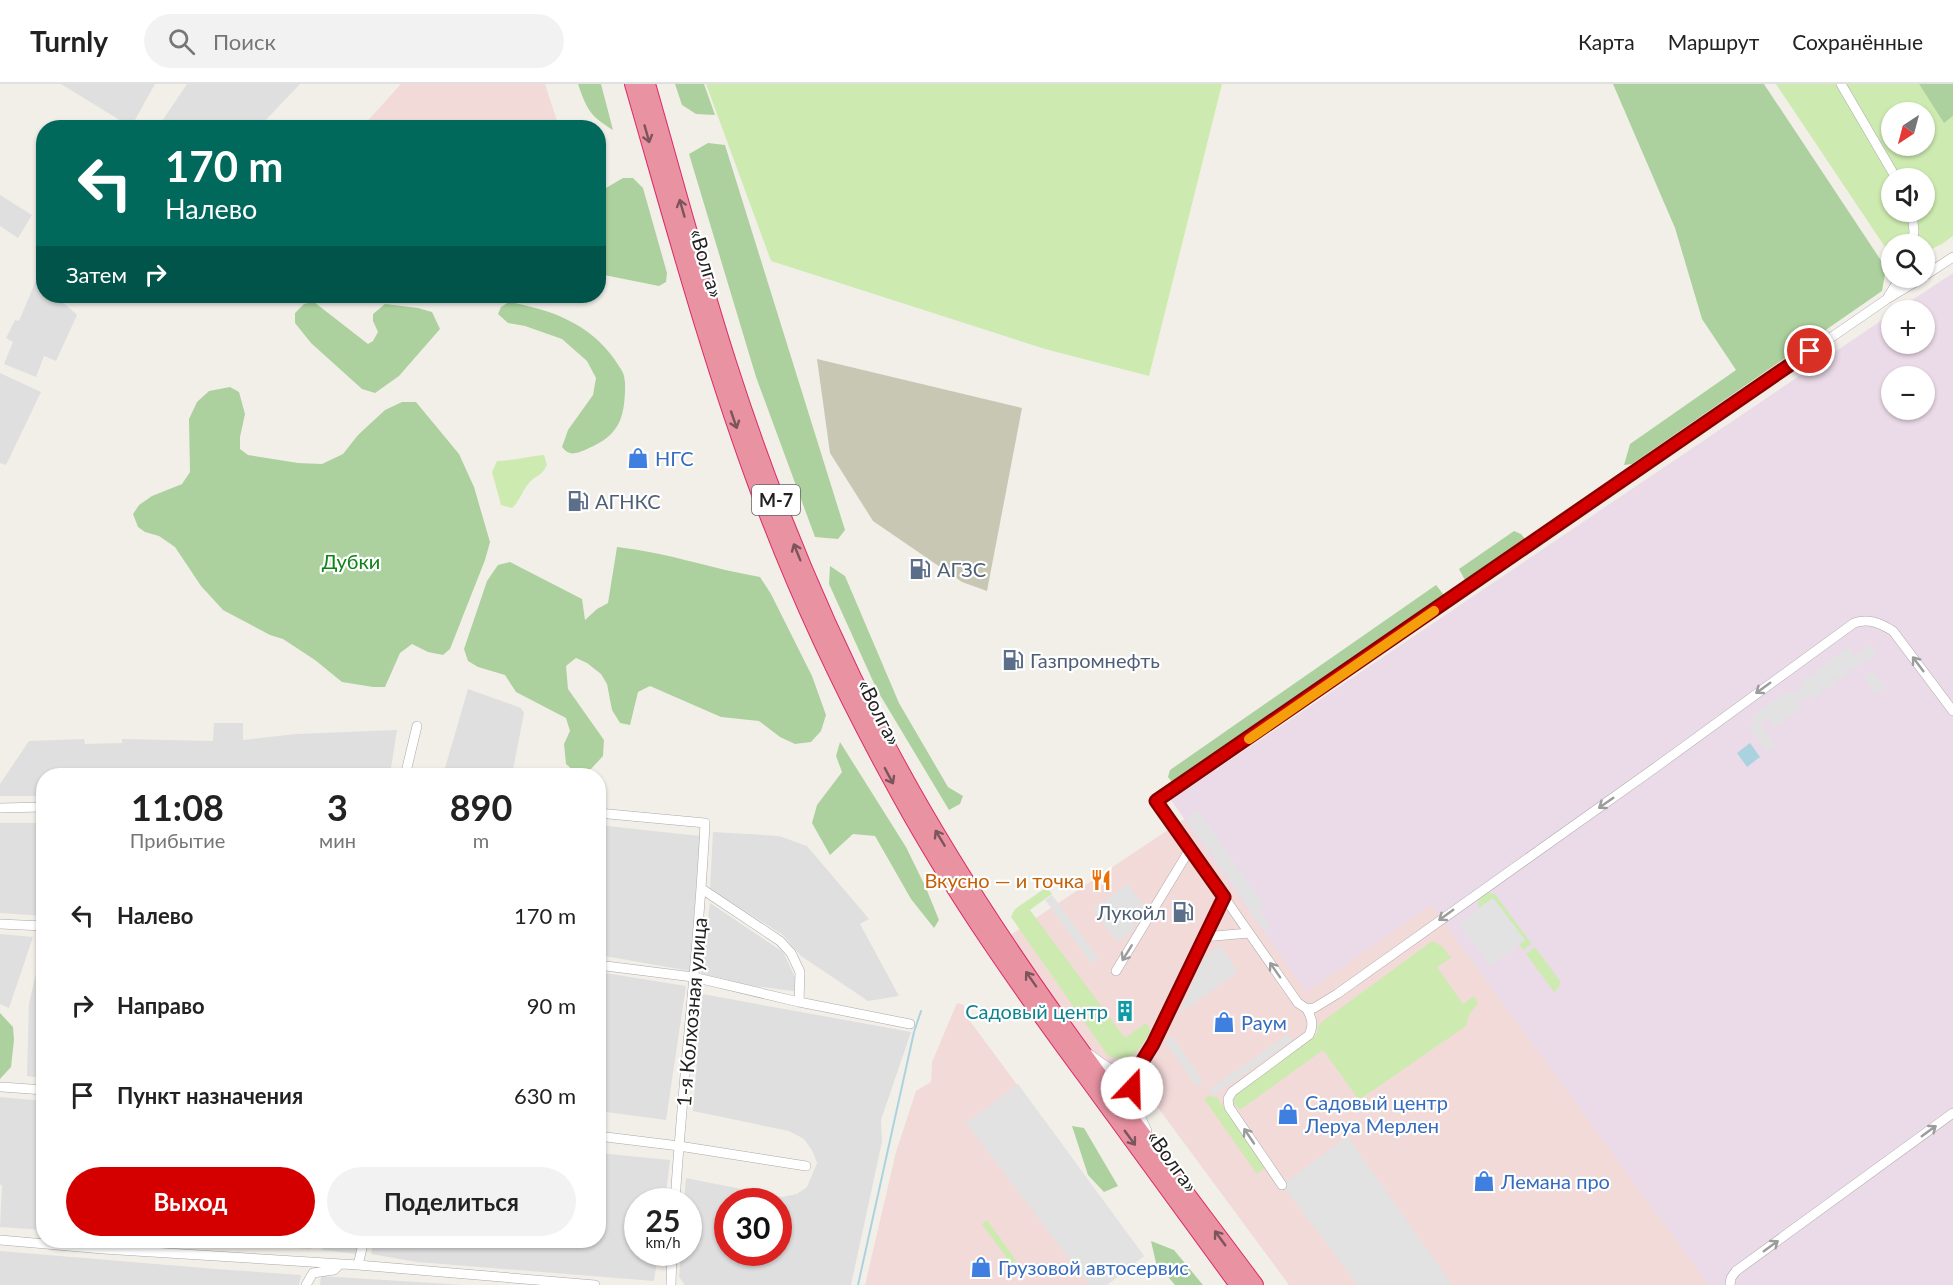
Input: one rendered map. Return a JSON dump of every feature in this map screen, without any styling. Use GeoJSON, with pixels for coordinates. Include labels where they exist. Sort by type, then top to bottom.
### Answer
{"type":"FeatureCollection","features":[{"type":"Feature","properties":{"kind":"highway","name":"«Волга»"},"geometry":{"type":"LineString","coordinates":[[633,84],[717,369],[747,458],[793,576],[862,724],[902,800],[967,910],[1009,972],[1238,1285]]}},
{"type":"Feature","properties":{"kind":"highway","name":"«Волга»"},"geometry":{"type":"LineString","coordinates":[[647,84],[729,367],[774,494],[810,584],[880,732],[989,918],[1077,1044],[1255,1285]]}},
{"type":"Feature","properties":{"kind":"street"},"geometry":{"type":"LineString","coordinates":[[1841,84],[1890,168]]}},
{"type":"Feature","properties":{"kind":"street"},"geometry":{"type":"LineString","coordinates":[[1935,269],[1953,257]]}},
{"type":"Feature","properties":{"kind":"street"},"geometry":{"type":"LineString","coordinates":[[1887,299],[1894,288]]}},
{"type":"Feature","properties":{"kind":"street"},"geometry":{"type":"LineString","coordinates":[[1282,1185],[1229,1107],[1228,1100],[1232,1092],[1309,1035],[1313,1028],[1312,1021],[1307,1010],[1298,1003],[1156,801],[1905,288]]}},
{"type":"Feature","properties":{"kind":"street"},"geometry":{"type":"LineString","coordinates":[[1307,1010],[1337,994],[1854,623],[1873,621],[1893,631],[1953,711]]}},
{"type":"Feature","properties":{"kind":"street"},"geometry":{"type":"LineString","coordinates":[[407,768],[417,726]]}},
{"type":"Feature","properties":{"kind":"street"},"geometry":{"type":"LineString","coordinates":[[0,808],[36,807]]}},
{"type":"Feature","properties":{"kind":"street","name":"1-я Колхозная улица"},"geometry":{"type":"LineString","coordinates":[[606,814],[705,823],[702,889],[676,1188]]}},
{"type":"Feature","properties":{"kind":"street"},"geometry":{"type":"LineString","coordinates":[[1116,971],[1190,849]]}},
{"type":"Feature","properties":{"kind":"street"},"geometry":{"type":"LineString","coordinates":[[702,889],[780,941],[791,953],[800,972],[799,1002]]}},
{"type":"Feature","properties":{"kind":"street"},"geometry":{"type":"LineString","coordinates":[[1158,1154],[1135,1105],[1132,1088],[1140,1065],[1153,1044],[1224,897]]}},
{"type":"Feature","properties":{"kind":"street"},"geometry":{"type":"LineString","coordinates":[[0,924],[36,926]]}},
{"type":"Feature","properties":{"kind":"street"},"geometry":{"type":"LineString","coordinates":[[1203,937],[1249,933]]}},
{"type":"Feature","properties":{"kind":"street"},"geometry":{"type":"LineString","coordinates":[[606,966],[693,977],[799,1002],[910,1024]]}},
{"type":"Feature","properties":{"kind":"street"},"geometry":{"type":"LineString","coordinates":[[1077,1044],[1110,1069],[1122,1072],[1140,1065]]}},
{"type":"Feature","properties":{"kind":"street"},"geometry":{"type":"LineString","coordinates":[[2,1087],[36,1089]]}},
{"type":"Feature","properties":{"kind":"street"},"geometry":{"type":"LineString","coordinates":[[1730,1285],[1731,1278],[1737,1271],[1953,1113]]}},
{"type":"Feature","properties":{"kind":"street"},"geometry":{"type":"LineString","coordinates":[[606,1137],[806,1166]]}},
{"type":"Feature","properties":{"kind":"street"},"geometry":{"type":"LineString","coordinates":[[0,1240],[36,1243]]}},
{"type":"Feature","properties":{"kind":"street"},"geometry":{"type":"LineString","coordinates":[[92,1248],[358,1265],[595,1285]]}},
{"type":"Feature","properties":{"kind":"street"},"geometry":{"type":"LineString","coordinates":[[358,1265],[362,1248]]}},
{"type":"Feature","properties":{"kind":"street"},"geometry":{"type":"LineString","coordinates":[[306,1285],[313,1273],[334,1270],[339,1265]]}},
{"type":"Feature","properties":{"kind":"street"},"geometry":{"type":"LineString","coordinates":[[670,1285],[671,1266]]}},
{"type":"Feature","properties":{"kind":"shaded area"},"geometry":{"type":"Polygon","coordinates":[[[61,84],[155,84],[135,120],[120,120],[61,84]]]}},
{"type":"Feature","properties":{"kind":"shaded area"},"geometry":{"type":"Polygon","coordinates":[[[187,84],[300,84],[266,120],[163,120],[187,84]]]}},
{"type":"Feature","properties":{"kind":"shaded area"},"geometry":{"type":"Polygon","coordinates":[[[401,84],[545,84],[557,120],[368,120],[401,84]]]}},
{"type":"Feature","properties":{"kind":"shaded area"},"geometry":{"type":"Polygon","coordinates":[[[0,195],[32,215],[18,238],[0,226],[0,195]]]}},
{"type":"Feature","properties":{"kind":"shaded area"},"geometry":{"type":"Polygon","coordinates":[[[1953,273],[1953,1285],[1709,1285],[1431,905],[1306,992],[1171,800],[1881,321],[1881,354],[1935,354],[1935,300],[1912,300],[1930,288],[1935,288],[1935,285],[1953,273]]]}},
{"type":"Feature","properties":{"kind":"shaded area"},"geometry":{"type":"Polygon","coordinates":[[[36,280],[36,303],[64,303],[77,315],[56,361],[44,356],[36,377],[4,364],[13,342],[6,338],[15,320],[19,321],[36,280]]]}},
{"type":"Feature","properties":{"kind":"shaded area"},"geometry":{"type":"Polygon","coordinates":[[[817,359],[1022,408],[987,591],[962,582],[873,521],[830,453],[817,359]]]}},
{"type":"Feature","properties":{"kind":"shaded area"},"geometry":{"type":"Polygon","coordinates":[[[0,373],[41,392],[6,465],[0,463],[0,373]]]}},
{"type":"Feature","properties":{"kind":"shaded area"},"geometry":{"type":"Polygon","coordinates":[[[1870,645],[1876,654],[1865,662],[1861,657],[1859,659],[1862,663],[1852,671],[1848,667],[1846,669],[1849,673],[1839,680],[1835,676],[1833,678],[1837,682],[1826,689],[1823,685],[1821,687],[1824,691],[1814,698],[1811,694],[1798,703],[1801,708],[1775,727],[1768,718],[1760,724],[1776,746],[1767,752],[1749,727],[1755,722],[1752,716],[1787,691],[1791,695],[1804,686],[1801,681],[1811,674],[1817,677],[1814,672],[1824,664],[1828,669],[1830,667],[1826,663],[1837,655],[1840,659],[1842,658],[1839,654],[1848,647],[1855,656],[1870,645]]]}},
{"type":"Feature","properties":{"kind":"shaded area"},"geometry":{"type":"Polygon","coordinates":[[[1872,671],[1885,688],[1876,694],[1864,677],[1872,671]]]}},
{"type":"Feature","properties":{"kind":"shaded area"},"geometry":{"type":"Polygon","coordinates":[[[468,689],[521,708],[524,713],[513,768],[445,768],[468,689]]]}},
{"type":"Feature","properties":{"kind":"shaded area"},"geometry":{"type":"Polygon","coordinates":[[[214,723],[243,723],[243,740],[296,734],[397,730],[391,768],[36,768],[36,796],[0,796],[0,784],[29,741],[84,739],[85,744],[122,743],[122,739],[213,741],[214,723]]]}},
{"type":"Feature","properties":{"kind":"shaded area"},"geometry":{"type":"Polygon","coordinates":[[[1321,728],[1953,1285],[1289,1285],[1153,1101],[1134,1115],[1006,938],[1321,728]]]}},
{"type":"Feature","properties":{"kind":"shaded area"},"geometry":{"type":"Polygon","coordinates":[[[1198,811],[1264,905],[1258,910],[1270,926],[1265,931],[1187,819],[1198,811]]]}},
{"type":"Feature","properties":{"kind":"shaded area"},"geometry":{"type":"Polygon","coordinates":[[[0,823],[36,823],[36,916],[0,913],[0,823]]]}},
{"type":"Feature","properties":{"kind":"shaded area"},"geometry":{"type":"Polygon","coordinates":[[[606,826],[700,836],[690,971],[606,956],[606,826]]]}},
{"type":"Feature","properties":{"kind":"shaded area"},"geometry":{"type":"Polygon","coordinates":[[[713,832],[779,836],[807,846],[869,919],[860,924],[899,996],[868,1001],[801,956],[783,935],[710,889],[713,832]]]}},
{"type":"Feature","properties":{"kind":"shaded area"},"geometry":{"type":"Polygon","coordinates":[[[1128,884],[1147,910],[1131,921],[1136,928],[1117,942],[1093,909],[1128,884]]]}},
{"type":"Feature","properties":{"kind":"shaded area"},"geometry":{"type":"Polygon","coordinates":[[[1052,895],[1099,959],[1092,964],[1045,900],[1052,895]]]}},
{"type":"Feature","properties":{"kind":"shaded area"},"geometry":{"type":"Polygon","coordinates":[[[1493,898],[1525,940],[1490,966],[1459,923],[1493,898]]]}},
{"type":"Feature","properties":{"kind":"shaded area"},"geometry":{"type":"Polygon","coordinates":[[[710,903],[783,952],[795,977],[794,991],[739,984],[701,974],[710,903]]]}},
{"type":"Feature","properties":{"kind":"shaded area"},"geometry":{"type":"Polygon","coordinates":[[[0,934],[33,937],[9,1008],[0,1004],[0,934]]]}},
{"type":"Feature","properties":{"kind":"shaded area"},"geometry":{"type":"Polygon","coordinates":[[[1220,945],[1238,972],[1180,1013],[1203,959],[1220,945]]]}},
{"type":"Feature","properties":{"kind":"shaded area"},"geometry":{"type":"Polygon","coordinates":[[[606,973],[686,986],[666,1120],[606,1112],[606,973]]]}},
{"type":"Feature","properties":{"kind":"shaded area"},"geometry":{"type":"Polygon","coordinates":[[[36,974],[36,1077],[27,1076],[29,1003],[36,974]]]}},
{"type":"Feature","properties":{"kind":"shaded area"},"geometry":{"type":"Polygon","coordinates":[[[702,994],[911,1032],[881,1120],[882,1142],[851,1285],[685,1285],[679,1277],[680,1266],[702,1266],[702,1188],[685,1188],[686,1178],[737,1188],[714,1188],[714,1266],[792,1266],[792,1195],[807,1187],[817,1163],[804,1139],[789,1131],[693,1111],[702,994]]]}},
{"type":"Feature","properties":{"kind":"shaded area"},"geometry":{"type":"Polygon","coordinates":[[[957,1003],[964,1005],[964,1013],[1144,1256],[1107,1285],[865,1285],[896,1152],[916,1091],[931,1082],[932,1062],[957,1003]]]}},
{"type":"Feature","properties":{"kind":"shaded area"},"geometry":{"type":"Polygon","coordinates":[[[1288,1034],[1292,1040],[1213,1096],[1209,1090],[1288,1034]]]}},
{"type":"Feature","properties":{"kind":"shaded area"},"geometry":{"type":"Polygon","coordinates":[[[1172,1036],[1203,1081],[1196,1086],[1165,1041],[1172,1036]]]}},
{"type":"Feature","properties":{"kind":"shaded area"},"geometry":{"type":"Polygon","coordinates":[[[1018,1084],[1144,1256],[1107,1285],[1089,1285],[966,1123],[1018,1084]]]}},
{"type":"Feature","properties":{"kind":"shaded area"},"geometry":{"type":"Polygon","coordinates":[[[0,1097],[36,1100],[36,1230],[0,1227],[2,1186],[0,1184],[0,1097]]]}},
{"type":"Feature","properties":{"kind":"shaded area"},"geometry":{"type":"Polygon","coordinates":[[[1348,1136],[1452,1285],[1358,1285],[1282,1185],[1348,1136]]]}},
{"type":"Feature","properties":{"kind":"shaded area"},"geometry":{"type":"Polygon","coordinates":[[[606,1154],[670,1160],[667,1188],[624,1188],[624,1266],[656,1266],[654,1281],[417,1262],[371,1254],[372,1248],[606,1248],[606,1154]]]}},
{"type":"Feature","properties":{"kind":"shaded area"},"geometry":{"type":"Polygon","coordinates":[[[322,1248],[358,1248],[357,1254],[322,1250],[322,1248]]]}},
{"type":"Feature","properties":{"kind":"shaded area"},"geometry":{"type":"Polygon","coordinates":[[[0,1251],[301,1275],[299,1285],[0,1285],[0,1251]]]}},
{"type":"Feature","properties":{"kind":"shaded area"},"geometry":{"type":"Polygon","coordinates":[[[321,1276],[465,1285],[320,1285],[321,1276]]]}},
{"type":"Feature","properties":{"kind":"green space"},"geometry":{"type":"Polygon","coordinates":[[[578,84],[601,84],[613,130],[606,126],[606,120],[598,120],[590,112],[578,84]]]}},
{"type":"Feature","properties":{"kind":"green space"},"geometry":{"type":"Polygon","coordinates":[[[675,84],[704,84],[715,115],[696,114],[682,105],[675,84]]]}},
{"type":"Feature","properties":{"kind":"green space"},"geometry":{"type":"Polygon","coordinates":[[[706,84],[1222,84],[1149,376],[1045,349],[771,261],[706,84]]]}},
{"type":"Feature","properties":{"kind":"green space"},"geometry":{"type":"Polygon","coordinates":[[[1613,84],[1764,84],[1881,260],[1882,291],[1632,464],[1624,465],[1630,444],[1736,370],[1702,319],[1675,228],[1613,84]]]}},
{"type":"Feature","properties":{"kind":"green space"},"geometry":{"type":"Polygon","coordinates":[[[1776,84],[1919,84],[1931,102],[1881,102],[1881,156],[1935,156],[1935,108],[1944,122],[1953,116],[1953,236],[1935,247],[1935,234],[1881,234],[1881,241],[1776,84]]]}},
{"type":"Feature","properties":{"kind":"green space"},"geometry":{"type":"Polygon","coordinates":[[[1919,84],[1953,84],[1953,116],[1944,123],[1935,109],[1935,102],[1931,102],[1919,84]]]}},
{"type":"Feature","properties":{"kind":"green space"},"geometry":{"type":"Polygon","coordinates":[[[708,143],[725,145],[845,530],[838,539],[815,537],[756,377],[689,154],[708,143]]]}},
{"type":"Feature","properties":{"kind":"green space"},"geometry":{"type":"Polygon","coordinates":[[[623,178],[633,178],[643,188],[667,273],[666,282],[659,286],[606,275],[606,188],[623,178]]]}},
{"type":"Feature","properties":{"kind":"green space"},"geometry":{"type":"Polygon","coordinates":[[[315,303],[368,344],[373,341],[378,332],[373,321],[373,314],[385,304],[432,312],[440,329],[399,376],[375,393],[362,389],[311,343],[295,323],[295,313],[304,304],[315,303]]]}},
{"type":"Feature","properties":{"kind":"green space"},"geometry":{"type":"Polygon","coordinates":[[[507,303],[513,303],[555,314],[581,327],[605,347],[620,368],[625,383],[625,397],[620,421],[607,438],[575,453],[567,452],[562,447],[568,430],[593,395],[596,378],[587,361],[562,339],[525,326],[508,323],[498,314],[501,307],[507,303]]]}},
{"type":"Feature","properties":{"kind":"green space","name":"Дубки"},"geometry":{"type":"Polygon","coordinates":[[[230,387],[239,392],[245,414],[240,449],[248,455],[298,463],[322,464],[343,454],[358,435],[385,410],[402,402],[416,402],[459,454],[474,487],[490,542],[450,649],[443,655],[428,652],[412,644],[400,653],[385,687],[342,682],[315,660],[283,639],[270,635],[223,610],[201,586],[175,547],[159,536],[145,532],[138,527],[133,514],[139,505],[152,496],[182,484],[190,472],[189,419],[197,402],[209,391],[230,387]]]}},
{"type":"Feature","properties":{"kind":"green space"},"geometry":{"type":"Polygon","coordinates":[[[544,455],[547,465],[529,483],[515,505],[512,508],[501,505],[492,472],[497,461],[544,455]]]}},
{"type":"Feature","properties":{"kind":"green space"},"geometry":{"type":"Polygon","coordinates":[[[1514,531],[1525,539],[1465,580],[1459,569],[1514,531]]]}},
{"type":"Feature","properties":{"kind":"green space"},"geometry":{"type":"Polygon","coordinates":[[[617,547],[760,577],[771,594],[812,676],[826,715],[821,731],[811,742],[795,744],[780,737],[759,721],[721,717],[650,686],[638,692],[630,725],[620,723],[612,710],[607,684],[601,674],[576,658],[566,666],[568,689],[604,740],[603,756],[592,768],[571,768],[566,764],[564,744],[570,731],[566,718],[516,692],[505,675],[478,667],[468,661],[464,649],[487,581],[498,565],[510,562],[582,599],[585,620],[608,603],[617,547]]]}},
{"type":"Feature","properties":{"kind":"green space"},"geometry":{"type":"Polygon","coordinates":[[[830,566],[845,576],[899,703],[948,787],[963,796],[960,804],[949,810],[877,690],[829,584],[830,566]]]}},
{"type":"Feature","properties":{"kind":"green space"},"geometry":{"type":"Polygon","coordinates":[[[1436,585],[1444,595],[1172,782],[1168,777],[1170,770],[1436,585]]]}},
{"type":"Feature","properties":{"kind":"green space"},"geometry":{"type":"Polygon","coordinates":[[[840,742],[906,847],[939,920],[934,928],[911,899],[875,836],[853,834],[830,855],[812,823],[817,805],[842,772],[836,756],[840,742]]]}},
{"type":"Feature","properties":{"kind":"green space"},"geometry":{"type":"Polygon","coordinates":[[[1047,887],[1052,894],[1030,910],[1125,1038],[1146,1023],[1151,1031],[1139,1049],[1129,1057],[1108,1056],[1011,917],[1015,909],[1047,887]]]}},
{"type":"Feature","properties":{"kind":"green space"},"geometry":{"type":"Polygon","coordinates":[[[1490,893],[1495,894],[1532,944],[1523,950],[1519,944],[1525,940],[1493,898],[1479,908],[1480,898],[1490,893]]]}},
{"type":"Feature","properties":{"kind":"green space"},"geometry":{"type":"Polygon","coordinates":[[[1432,941],[1443,947],[1451,958],[1437,967],[1463,1004],[1474,996],[1478,1003],[1469,1015],[1466,1026],[1359,1100],[1323,1050],[1240,1110],[1233,1102],[1236,1095],[1316,1035],[1319,1024],[1432,941]]]}},
{"type":"Feature","properties":{"kind":"green space"},"geometry":{"type":"Polygon","coordinates":[[[1535,947],[1560,981],[1559,987],[1554,992],[1526,954],[1535,947]]]}},
{"type":"Feature","properties":{"kind":"green space"},"geometry":{"type":"Polygon","coordinates":[[[0,1013],[13,1027],[14,1040],[11,1067],[0,1079],[0,1013]]]}},
{"type":"Feature","properties":{"kind":"green space"},"geometry":{"type":"Polygon","coordinates":[[[1211,1095],[1213,1098],[1216,1096],[1266,1167],[1257,1174],[1204,1099],[1211,1095]]]}},
{"type":"Feature","properties":{"kind":"green space"},"geometry":{"type":"Polygon","coordinates":[[[1072,1126],[1084,1128],[1118,1186],[1104,1192],[1088,1175],[1072,1126]]]}},
{"type":"Feature","properties":{"kind":"green space"},"geometry":{"type":"Polygon","coordinates":[[[987,1220],[1016,1260],[1011,1264],[982,1224],[987,1220]]]}},
{"type":"Feature","properties":{"kind":"green space"},"geometry":{"type":"Polygon","coordinates":[[[1151,1241],[1174,1250],[1203,1285],[1175,1285],[1156,1263],[1151,1241]]]}},
{"type":"Feature","properties":{"kind":"water"},"geometry":{"type":"Polygon","coordinates":[[[1750,743],[1760,757],[1747,767],[1737,753],[1750,743]]]}},
{"type":"Feature","properties":{"kind":"waterway"},"geometry":{"type":"LineString","coordinates":[[858,1285],[914,1032],[921,1011]]}},
{"type":"Feature","properties":{"kind":"slow traffic"},"geometry":{"type":"LineString","coordinates":[[1249,739],[1434,611]]}},
{"type":"Feature","properties":{"kind":"place","name":"НГС"},"geometry":{"type":"Point","coordinates":[638,458]}},
{"type":"Feature","properties":{"kind":"place","name":"АГНКС"},"geometry":{"type":"Point","coordinates":[578,501]}},
{"type":"Feature","properties":{"kind":"place","name":"АГЗС"},"geometry":{"type":"Point","coordinates":[920,569]}},
{"type":"Feature","properties":{"kind":"place","name":"Газпромнефть"},"geometry":{"type":"Point","coordinates":[1013,660]}},
{"type":"Feature","properties":{"kind":"place","name":"Вкусно — и точка"},"geometry":{"type":"Point","coordinates":[1101,880]}},
{"type":"Feature","properties":{"kind":"place","name":"Лукойл"},"geometry":{"type":"Point","coordinates":[1183,912]}},
{"type":"Feature","properties":{"kind":"place","name":"Садовый центр"},"geometry":{"type":"Point","coordinates":[1125,1011]}},
{"type":"Feature","properties":{"kind":"place","name":"Раум"},"geometry":{"type":"Point","coordinates":[1224,1022]}},
{"type":"Feature","properties":{"kind":"place","name":"Садовый центр Леруа Мерлен"},"geometry":{"type":"Point","coordinates":[1288,1114]}},
{"type":"Feature","properties":{"kind":"place","name":"Лемана про"},"geometry":{"type":"Point","coordinates":[1484,1181]}},
{"type":"Feature","properties":{"kind":"place","name":"Грузовой автосервис"},"geometry":{"type":"Point","coordinates":[981,1267]}},
{"type":"Feature","properties":{"kind":"route"},"geometry":{"type":"LineString","coordinates":[[1132,1088],[1140,1065],[1153,1044],[1224,897],[1156,801],[1810,351]]}}]}
